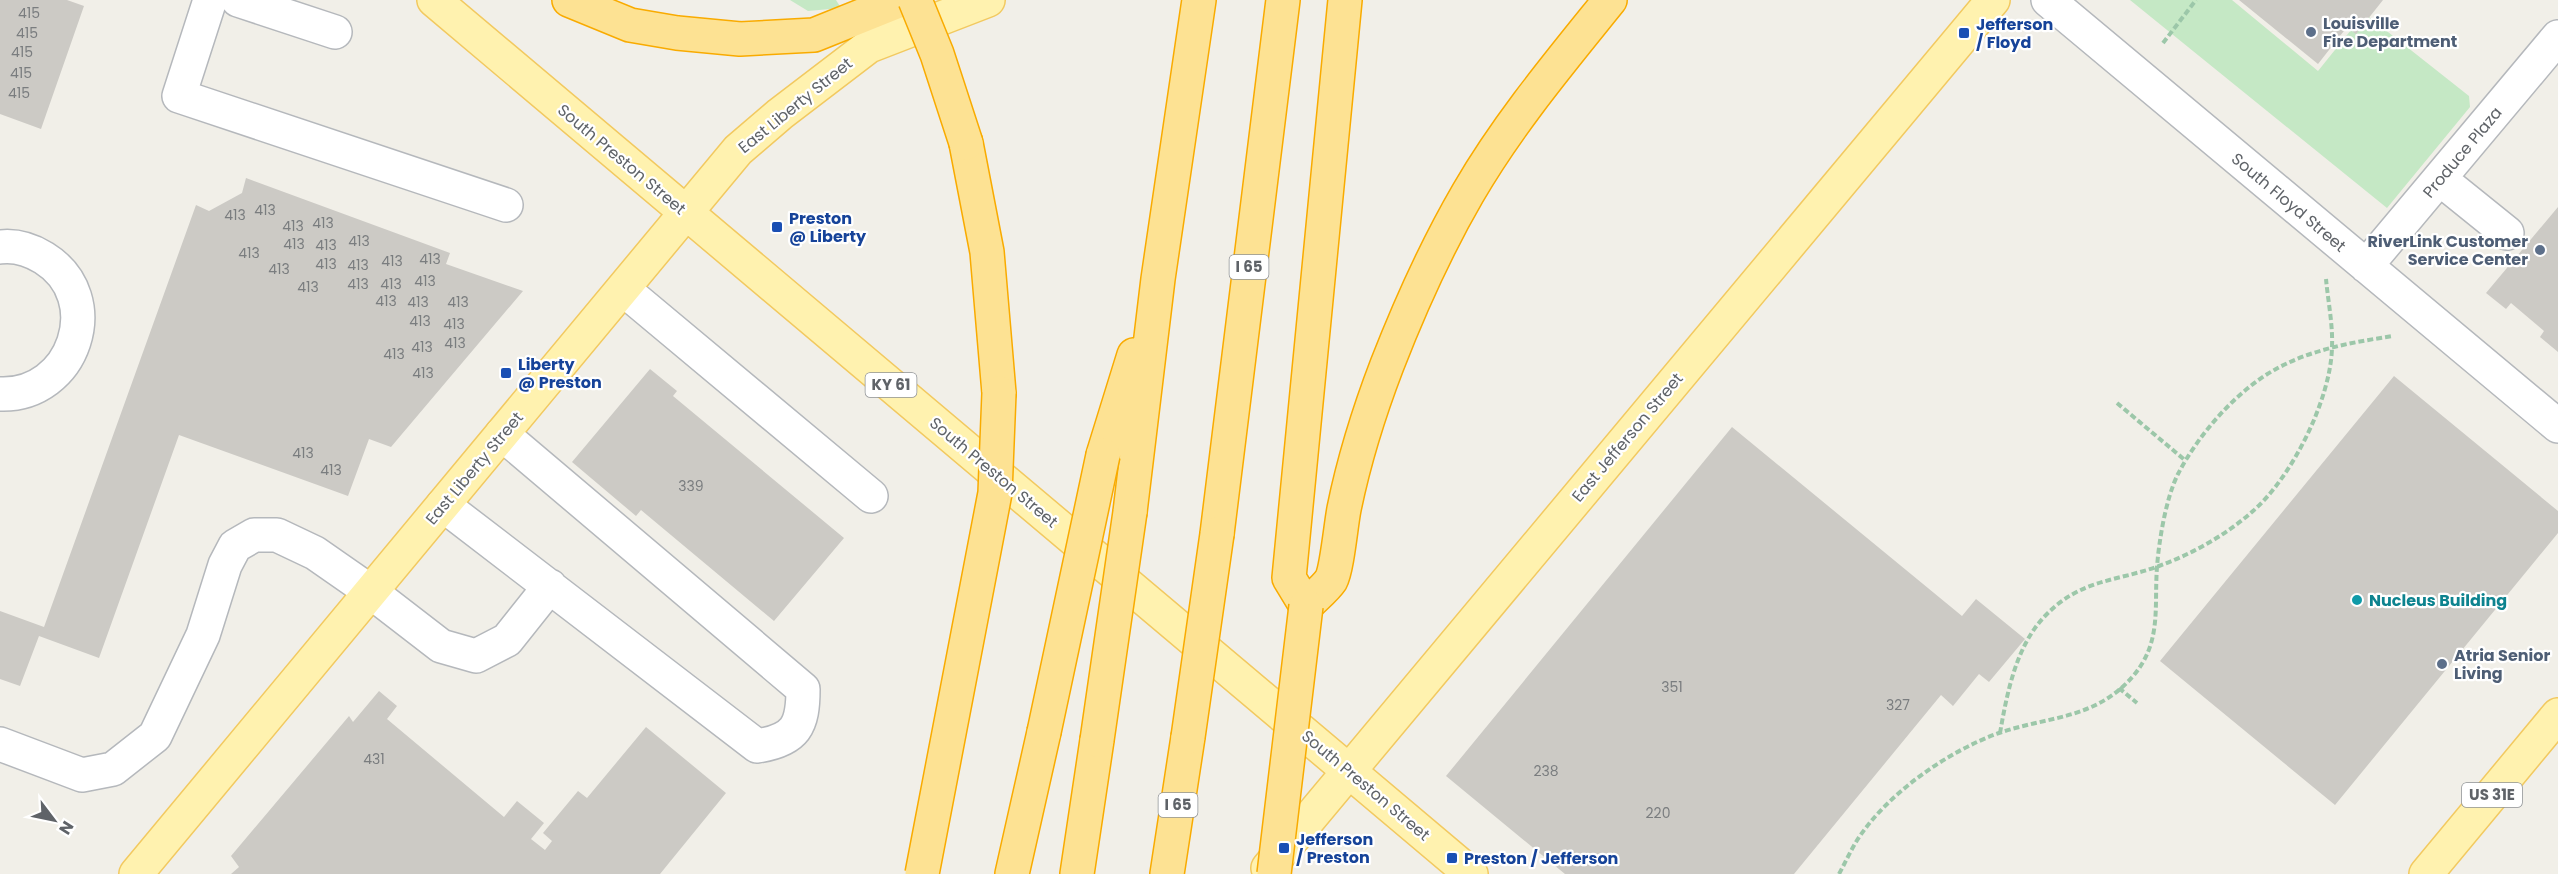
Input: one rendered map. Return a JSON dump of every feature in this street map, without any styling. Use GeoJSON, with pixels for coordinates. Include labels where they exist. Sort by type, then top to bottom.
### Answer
{"type":"FeatureCollection","features":[{"type":"Feature","properties":{"kind":"highway"},"geometry":{"type":"LineString","coordinates":[[569,0],[630,25],[677,33],[740,39],[814,35],[901,0]]}},
{"type":"Feature","properties":{"kind":"highway"},"geometry":{"type":"LineString","coordinates":[[915,0],[937,54],[966,143],[987,252],[999,393],[995,493],[922,874]]}},
{"type":"Feature","properties":{"kind":"highway","name":"I 65"},"geometry":{"type":"LineString","coordinates":[[1167,874],[1217,534],[1283,0]]}},
{"type":"Feature","properties":{"kind":"highway"},"geometry":{"type":"LineString","coordinates":[[1306,606],[1289,578],[1345,0]]}},
{"type":"Feature","properties":{"kind":"highway"},"geometry":{"type":"LineString","coordinates":[[1274,874],[1306,606],[1331,579],[1344,508],[1362,436],[1390,357],[1439,244],[1469,191],[1507,133],[1551,73],[1610,0]]}},
{"type":"Feature","properties":{"kind":"highway"},"geometry":{"type":"LineString","coordinates":[[1077,874],[1130,512],[1158,279],[1198,4]]}},
{"type":"Feature","properties":{"kind":"highway"},"geometry":{"type":"LineString","coordinates":[[1012,874],[1103,455],[1158,279]]}},
{"type":"Feature","properties":{"kind":"main road","name":"South Preston Street"},"geometry":{"type":"LineString","coordinates":[[434,0],[1471,874]]}},
{"type":"Feature","properties":{"kind":"main road","name":"East Liberty Street"},"geometry":{"type":"LineString","coordinates":[[136,874],[738,150],[780,114],[869,46],[988,0]]}},
{"type":"Feature","properties":{"kind":"main road","name":"East Jefferson Street"},"geometry":{"type":"LineString","coordinates":[[1263,874],[1992,0]]}},
{"type":"Feature","properties":{"kind":"main road","name":"US 31E"},"geometry":{"type":"LineString","coordinates":[[2426,874],[2558,715]]}},
{"type":"Feature","properties":{"kind":"street"},"geometry":{"type":"LineString","coordinates":[[210,0],[179,96],[506,206]]}},
{"type":"Feature","properties":{"kind":"street"},"geometry":{"type":"LineString","coordinates":[[238,0],[335,32]]}},
{"type":"Feature","properties":{"kind":"street","name":"South Floyd Street"},"geometry":{"type":"LineString","coordinates":[[2048,0],[2558,426]]}},
{"type":"Feature","properties":{"kind":"street","name":"Produce Plaza"},"geometry":{"type":"LineString","coordinates":[[2366,266],[2558,37]]}},
{"type":"Feature","properties":{"kind":"street"},"geometry":{"type":"LineString","coordinates":[[2439,178],[2507,233]]}},
{"type":"Feature","properties":{"kind":"street"},"geometry":{"type":"LineString","coordinates":[[0,247],[8,246],[32,251],[53,264],[69,283],[77,306],[78,330],[70,353],[56,374],[36,388],[12,395],[0,394]]}},
{"type":"Feature","properties":{"kind":"street"},"geometry":{"type":"LineString","coordinates":[[623,289],[871,496]]}},
{"type":"Feature","properties":{"kind":"street"},"geometry":{"type":"LineString","coordinates":[[443,505],[757,746],[780,743],[797,727],[803,710],[802,689],[502,434]]}},
{"type":"Feature","properties":{"kind":"street"},"geometry":{"type":"LineString","coordinates":[[0,744],[82,775],[113,769],[155,736],[203,635],[225,565],[235,546],[254,536],[277,535],[315,553],[371,592],[441,646],[476,656],[507,640],[550,586]]}},
{"type":"Feature","properties":{"kind":"path"},"geometry":{"type":"LineString","coordinates":[[2163,43],[2196,0]]}},
{"type":"Feature","properties":{"kind":"path"},"geometry":{"type":"LineString","coordinates":[[2000,733],[2010,680],[2025,647],[2044,617],[2073,592],[2099,581],[2157,567],[2218,537],[2254,511],[2281,478],[2303,444],[2322,400],[2332,348],[2320,228]]}},
{"type":"Feature","properties":{"kind":"path"},"geometry":{"type":"LineString","coordinates":[[1839,874],[1857,840],[1887,804],[1925,773],[1964,748],[2000,733],[2066,718],[2094,707],[2134,675],[2146,656],[2156,627],[2157,567],[2166,514],[2177,476],[2204,432],[2237,397],[2275,369],[2347,342],[2442,329]]}},
{"type":"Feature","properties":{"kind":"path"},"geometry":{"type":"LineString","coordinates":[[2117,403],[2186,461]]}},
{"type":"Feature","properties":{"kind":"path"},"geometry":{"type":"LineString","coordinates":[[2119,688],[2136,703]]}},
{"type":"Feature","properties":{"kind":"green space"},"geometry":{"type":"Polygon","coordinates":[[[790,0],[836,0],[841,8],[808,11],[790,0]]]}},
{"type":"Feature","properties":{"kind":"green space"},"geometry":{"type":"Polygon","coordinates":[[[2130,0],[2232,0],[2318,71],[2351,30],[2369,17],[2469,96],[2470,107],[2387,208],[2130,0]]]}},
{"type":"Feature","properties":{"kind":"building"},"geometry":{"type":"Polygon","coordinates":[[[0,0],[67,0],[84,6],[41,129],[0,114],[0,0]]]}},
{"type":"Feature","properties":{"kind":"building","name":"Louisville Fire Department"},"geometry":{"type":"Polygon","coordinates":[[[2239,0],[2383,0],[2356,34],[2347,27],[2318,64],[2239,0]]]}},
{"type":"Feature","properties":{"kind":"building"},"geometry":{"type":"Polygon","coordinates":[[[246,178],[450,253],[446,264],[523,291],[391,447],[369,439],[348,496],[179,435],[99,658],[39,636],[20,686],[0,679],[0,611],[44,627],[196,205],[209,211],[242,193],[246,178]]]}},
{"type":"Feature","properties":{"kind":"building","name":"RiverLink Customer Service Center"},"geometry":{"type":"Polygon","coordinates":[[[2558,207],[2558,352],[2540,337],[2544,331],[2511,303],[2506,309],[2486,293],[2558,207]]]}},
{"type":"Feature","properties":{"kind":"building"},"geometry":{"type":"Polygon","coordinates":[[[650,369],[677,391],[673,396],[844,538],[774,621],[641,510],[636,516],[572,462],[650,369]]]}},
{"type":"Feature","properties":{"kind":"building","name":"Nucleus Building"},"geometry":{"type":"Polygon","coordinates":[[[2394,376],[2558,511],[2558,533],[2335,805],[2160,661],[2394,376]]]}},
{"type":"Feature","properties":{"kind":"building"},"geometry":{"type":"Polygon","coordinates":[[[1732,427],[1962,616],[1976,599],[2025,639],[1989,682],[1979,674],[1953,706],[1941,695],[1794,874],[1565,874],[1446,776],[1732,427]]]}},
{"type":"Feature","properties":{"kind":"building"},"geometry":{"type":"Polygon","coordinates":[[[379,691],[397,706],[387,719],[504,817],[517,801],[544,823],[531,839],[545,850],[552,841],[543,833],[578,791],[587,798],[646,727],[726,793],[660,874],[231,874],[239,867],[231,856],[349,716],[353,722],[379,691]]]}},
{"type":"Feature","properties":{"kind":"place","name":"Louisville Fire Department"},"geometry":{"type":"Point","coordinates":[2311,32]}},
{"type":"Feature","properties":{"kind":"place","name":"Jefferson / Floyd"},"geometry":{"type":"Point","coordinates":[1964,33]}},
{"type":"Feature","properties":{"kind":"place","name":"Preston @ Liberty"},"geometry":{"type":"Point","coordinates":[777,227]}},
{"type":"Feature","properties":{"kind":"place","name":"RiverLink Customer Service Center"},"geometry":{"type":"Point","coordinates":[2540,250]}},
{"type":"Feature","properties":{"kind":"place","name":"Liberty @ Preston"},"geometry":{"type":"Point","coordinates":[506,373]}},
{"type":"Feature","properties":{"kind":"place","name":"Nucleus Building"},"geometry":{"type":"Point","coordinates":[2357,600]}},
{"type":"Feature","properties":{"kind":"place","name":"Atria Senior Living"},"geometry":{"type":"Point","coordinates":[2442,664]}},
{"type":"Feature","properties":{"kind":"place","name":"Jefferson / Preston"},"geometry":{"type":"Point","coordinates":[1284,848]}},
{"type":"Feature","properties":{"kind":"place","name":"Preston / Jefferson"},"geometry":{"type":"Point","coordinates":[1452,858]}}]}
